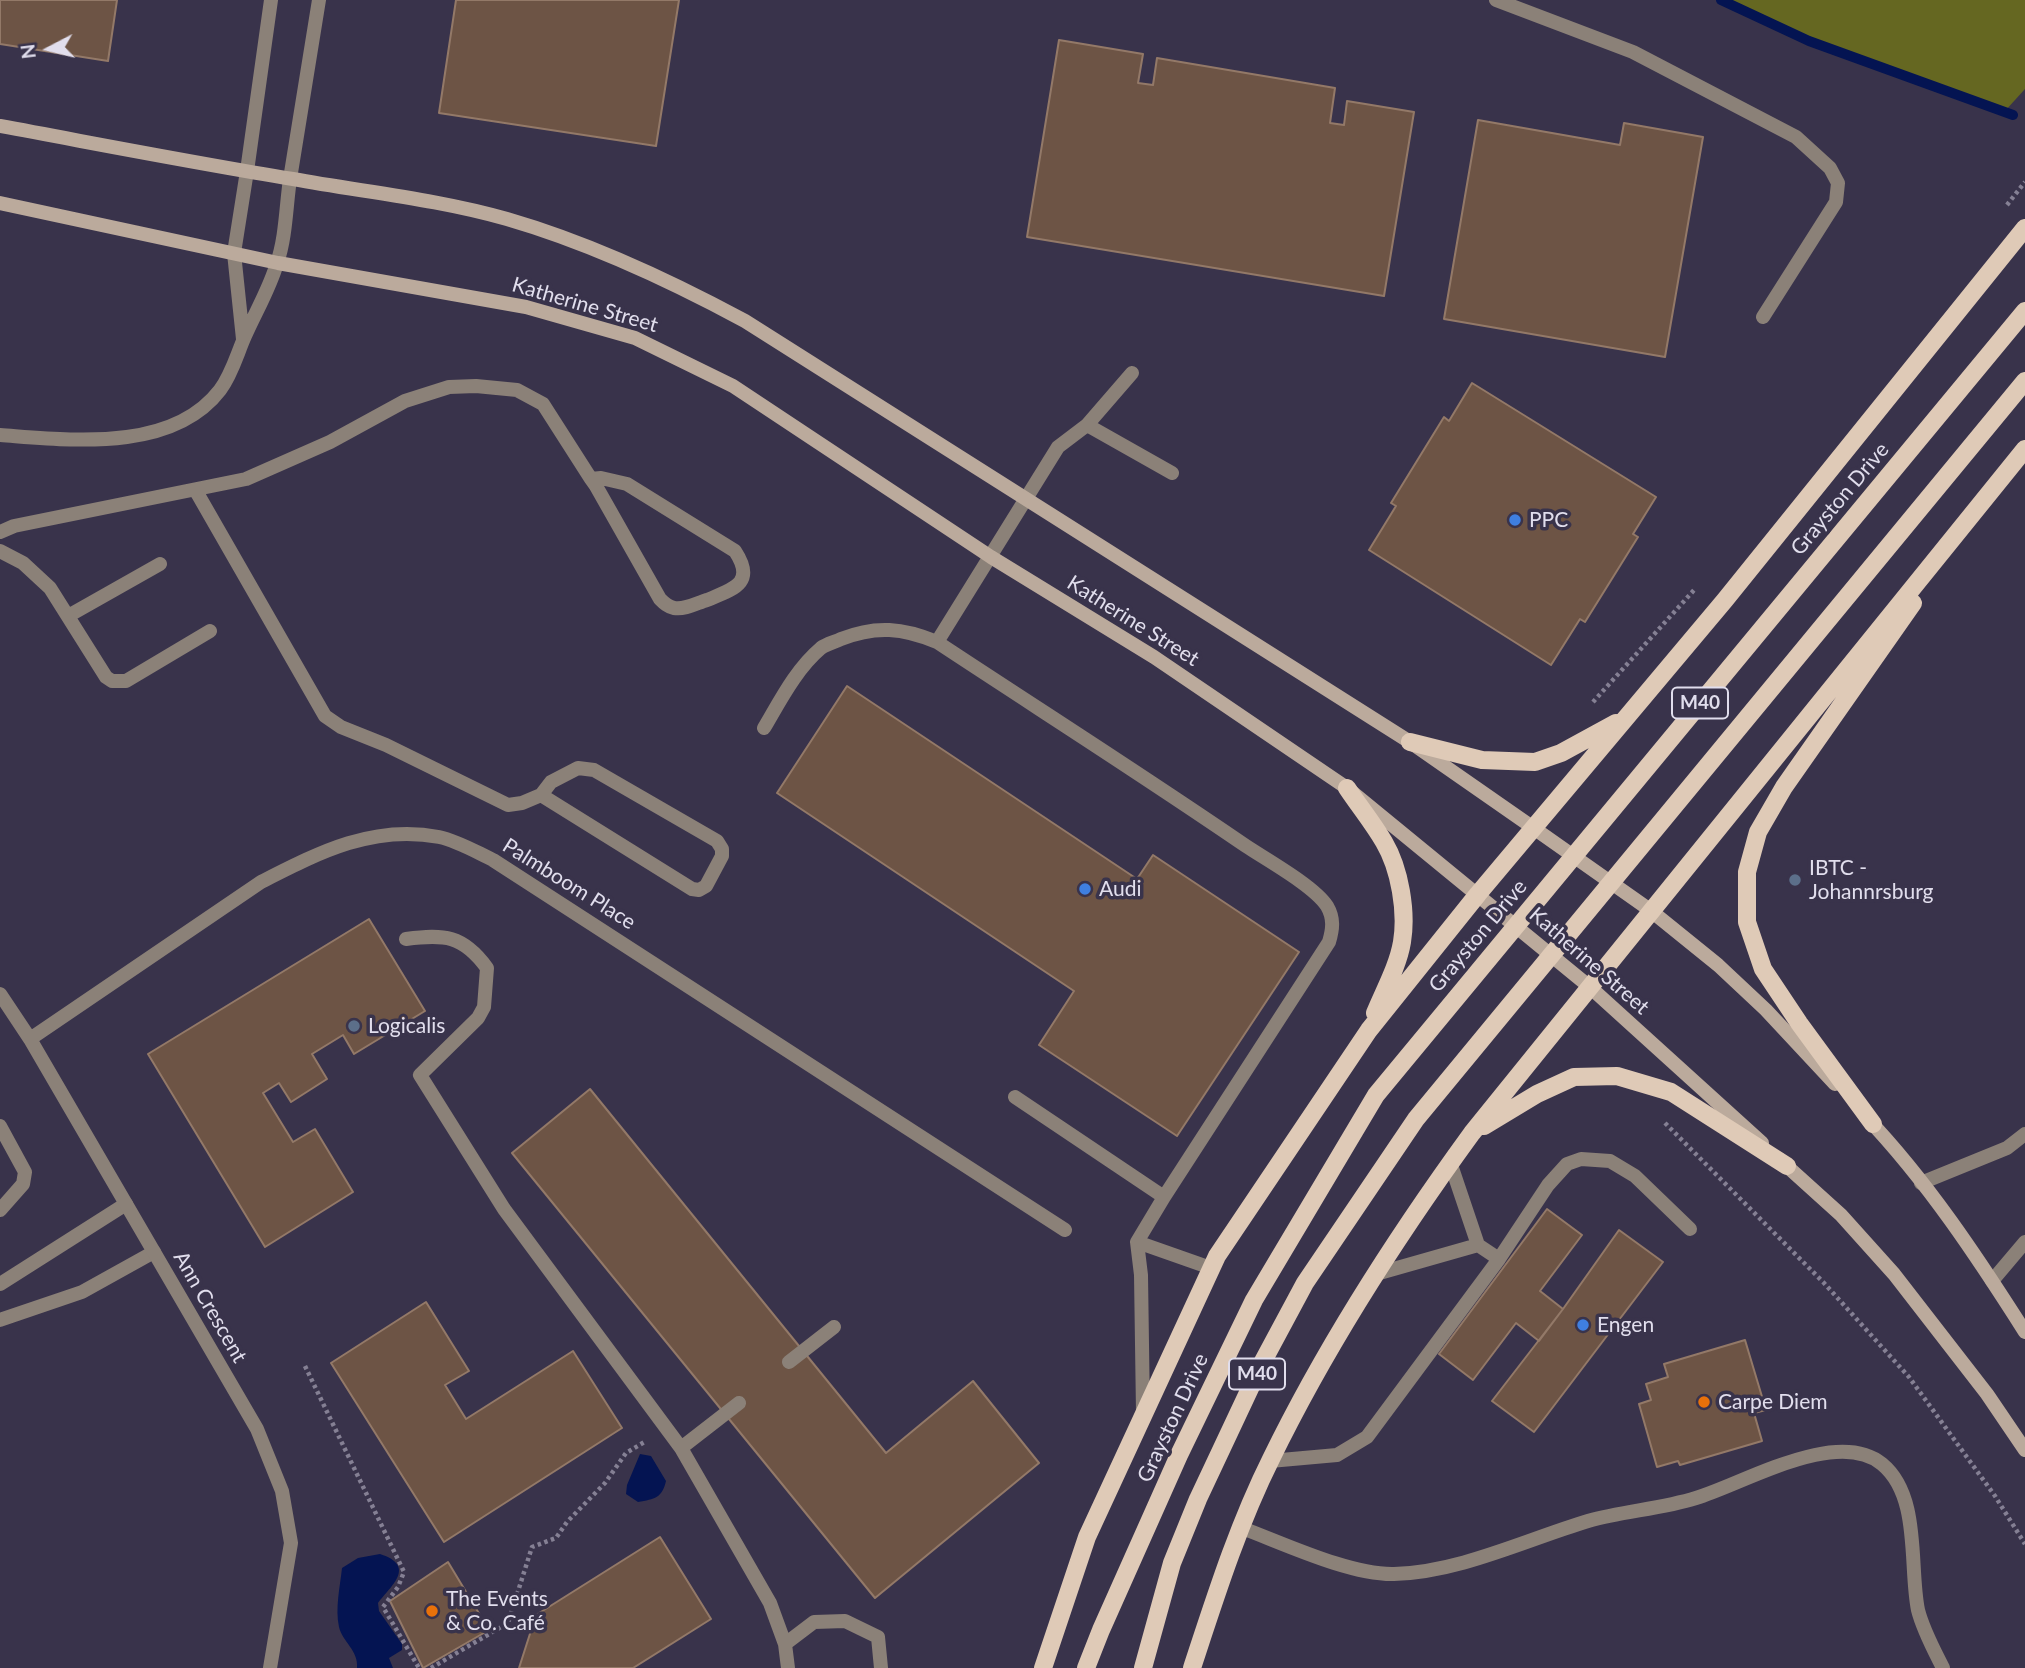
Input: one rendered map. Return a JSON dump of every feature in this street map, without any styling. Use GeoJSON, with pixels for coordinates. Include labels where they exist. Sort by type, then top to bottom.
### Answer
{"type":"FeatureCollection","features":[{"type":"Feature","properties":{"kind":"main road"},"geometry":{"type":"LineString","coordinates":[[0,127],[416,199],[504,218],[635,265],[745,321],[1410,743],[1650,910],[1718,965],[1766,1010],[1873,1124],[1922,1183],[2025,1332]]}},
{"type":"Feature","properties":{"kind":"main road","name":"Katherine Street"},"geometry":{"type":"LineString","coordinates":[[0,203],[278,263],[526,307],[635,338],[733,386],[991,557],[1154,657],[1347,788],[1478,894],[1591,988],[1841,1215],[1894,1274],[1987,1394],[2025,1450]]}},
{"type":"Feature","properties":{"kind":"main road"},"geometry":{"type":"LineString","coordinates":[[1043,1668],[1087,1537],[1211,1268],[1369,1030],[1478,894],[1734,590],[2025,228]]}},
{"type":"Feature","properties":{"kind":"main road","name":"Grayston Drive"},"geometry":{"type":"LineString","coordinates":[[1086,1668],[1179,1455],[1254,1300],[1376,1096],[2025,311]]}},
{"type":"Feature","properties":{"kind":"main road","name":"M40"},"geometry":{"type":"LineString","coordinates":[[1144,1661],[1172,1563],[1198,1499],[1261,1365],[1305,1283],[1408,1130],[2025,381]]}},
{"type":"Feature","properties":{"kind":"main road"},"geometry":{"type":"LineString","coordinates":[[1192,1668],[1221,1580],[1270,1461],[1322,1360],[1450,1162],[1591,988],[1650,910],[2025,449]]}},
{"type":"Feature","properties":{"kind":"main road"},"geometry":{"type":"LineString","coordinates":[[1873,1124],[1763,969],[1747,922],[1747,872],[1758,832],[1784,787],[1999,480]]}},
{"type":"Feature","properties":{"kind":"main road"},"geometry":{"type":"LineString","coordinates":[[1410,743],[1482,760],[1535,762],[1561,752],[1626,718]]}},
{"type":"Feature","properties":{"kind":"main road"},"geometry":{"type":"LineString","coordinates":[[1347,788],[1385,844],[1395,872],[1404,922],[1402,944],[1369,1030]]}},
{"type":"Feature","properties":{"kind":"main road"},"geometry":{"type":"LineString","coordinates":[[1472,1133],[1537,1094],[1574,1077],[1617,1076],[1671,1092],[1787,1166]]}},
{"type":"Feature","properties":{"kind":"street"},"geometry":{"type":"LineString","coordinates":[[243,341],[234,253],[271,0]]}},
{"type":"Feature","properties":{"kind":"street"},"geometry":{"type":"LineString","coordinates":[[0,435],[80,441],[108,440],[156,430],[184,420],[199,411],[222,388],[278,263],[319,0]]}},
{"type":"Feature","properties":{"kind":"street"},"geometry":{"type":"LineString","coordinates":[[1496,0],[1633,51],[1796,137],[1822,159],[1838,183],[1836,202],[1763,317]]}},
{"type":"Feature","properties":{"kind":"street"},"geometry":{"type":"LineString","coordinates":[[937,642],[1058,447],[1087,425],[1132,373]]}},
{"type":"Feature","properties":{"kind":"street"},"geometry":{"type":"LineString","coordinates":[[0,532],[14,526],[246,479],[330,442],[405,401],[449,387],[476,386],[516,390],[543,404],[591,479],[660,599],[667,606],[676,609],[687,607],[735,589],[741,581],[745,573],[743,563],[735,551],[627,484],[601,478],[591,479]]}},
{"type":"Feature","properties":{"kind":"street"},"geometry":{"type":"LineString","coordinates":[[1087,425],[1172,473]]}},
{"type":"Feature","properties":{"kind":"street"},"geometry":{"type":"LineString","coordinates":[[196,491],[326,716],[341,727],[386,745],[509,805],[541,795],[551,782],[578,768],[594,770],[717,841],[722,849],[722,856],[706,886],[699,890],[692,889],[541,795]]}},
{"type":"Feature","properties":{"kind":"street"},"geometry":{"type":"LineString","coordinates":[[0,551],[39,576],[50,588],[106,677],[113,681],[126,681],[210,631]]}},
{"type":"Feature","properties":{"kind":"street"},"geometry":{"type":"LineString","coordinates":[[68,616],[160,564]]}},
{"type":"Feature","properties":{"kind":"street"},"geometry":{"type":"LineString","coordinates":[[764,728],[790,684],[822,646],[851,635],[884,629],[913,632],[937,642],[1304,886],[1326,905],[1332,918],[1333,930],[1329,942],[1137,1242],[1141,1275],[1143,1413]]}},
{"type":"Feature","properties":{"kind":"street","name":"Palmboom Place"},"geometry":{"type":"LineString","coordinates":[[30,1039],[261,882],[298,863],[340,844],[375,836],[410,833],[441,837],[493,860],[1065,1230]]}},
{"type":"Feature","properties":{"kind":"street"},"geometry":{"type":"LineString","coordinates":[[406,939],[437,935],[451,938],[468,946],[487,968],[484,1007],[478,1018],[420,1075],[504,1209],[681,1448],[770,1603],[785,1644],[788,1668]]}},
{"type":"Feature","properties":{"kind":"street","name":"Ann Crescent"},"geometry":{"type":"LineString","coordinates":[[0,994],[30,1039],[257,1429],[282,1491],[291,1543],[270,1668]]}},
{"type":"Feature","properties":{"kind":"street"},"geometry":{"type":"LineString","coordinates":[[1015,1097],[1164,1197]]}},
{"type":"Feature","properties":{"kind":"street"},"geometry":{"type":"LineString","coordinates":[[0,1126],[25,1172],[23,1184],[0,1210]]}},
{"type":"Feature","properties":{"kind":"street"},"geometry":{"type":"LineString","coordinates":[[1922,1183],[2007,1148],[2025,1134]]}},
{"type":"Feature","properties":{"kind":"street"},"geometry":{"type":"LineString","coordinates":[[1270,1461],[1337,1455],[1367,1437],[1499,1259],[1548,1185],[1567,1164],[1581,1159],[1610,1161],[1627,1171],[1690,1229]]}},
{"type":"Feature","properties":{"kind":"street"},"geometry":{"type":"LineString","coordinates":[[1450,1162],[1478,1245],[1499,1259]]}},
{"type":"Feature","properties":{"kind":"street"},"geometry":{"type":"LineString","coordinates":[[0,1284],[126,1204]]}},
{"type":"Feature","properties":{"kind":"street"},"geometry":{"type":"LineString","coordinates":[[1137,1242],[1211,1268]]}},
{"type":"Feature","properties":{"kind":"street"},"geometry":{"type":"LineString","coordinates":[[1992,1281],[2025,1242]]}},
{"type":"Feature","properties":{"kind":"street"},"geometry":{"type":"LineString","coordinates":[[1376,1274],[1478,1245]]}},
{"type":"Feature","properties":{"kind":"street"},"geometry":{"type":"LineString","coordinates":[[0,1321],[82,1292],[154,1252]]}},
{"type":"Feature","properties":{"kind":"street"},"geometry":{"type":"LineString","coordinates":[[789,1363],[834,1327]]}},
{"type":"Feature","properties":{"kind":"street"},"geometry":{"type":"LineString","coordinates":[[681,1448],[739,1403]]}},
{"type":"Feature","properties":{"kind":"street"},"geometry":{"type":"LineString","coordinates":[[1242,1528],[1350,1568],[1393,1574],[1418,1572],[1471,1560],[1589,1521],[1697,1498],[1780,1464],[1846,1451],[1864,1455],[1882,1464],[1896,1480],[1904,1501],[1915,1558],[1915,1587],[1919,1612],[1943,1668]]}},
{"type":"Feature","properties":{"kind":"street"},"geometry":{"type":"LineString","coordinates":[[785,1644],[814,1622],[845,1621],[878,1637],[881,1668]]}},
{"type":"Feature","properties":{"kind":"path"},"geometry":{"type":"LineString","coordinates":[[1655,1117],[1665,1123],[1824,1283],[1909,1377],[1995,1496],[2025,1544]]}},
{"type":"Feature","properties":{"kind":"path"},"geometry":{"type":"LineString","coordinates":[[306,1366],[404,1572],[398,1587],[383,1607],[419,1668]]}},
{"type":"Feature","properties":{"kind":"path"},"geometry":{"type":"LineString","coordinates":[[430,1668],[508,1623],[532,1547],[556,1538],[567,1522],[605,1483],[626,1453],[647,1440]]}},
{"type":"Feature","properties":{"kind":"shaded area"},"geometry":{"type":"Polygon","coordinates":[[[1722,0],[2025,0],[2025,89],[2005,111],[1809,41],[1722,0]]]}},
{"type":"Feature","properties":{"kind":"shaded area"},"geometry":{"type":"Polygon","coordinates":[[[640,1454],[651,1456],[666,1481],[657,1497],[638,1502],[626,1494],[640,1454]]]}},
{"type":"Feature","properties":{"kind":"shaded area"},"geometry":{"type":"Polygon","coordinates":[[[380,1554],[397,1564],[399,1570],[398,1577],[378,1603],[379,1611],[402,1644],[402,1650],[389,1658],[393,1668],[357,1668],[353,1651],[339,1627],[338,1598],[342,1568],[358,1558],[380,1554]]]}},
{"type":"Feature","properties":{"kind":"building"},"geometry":{"type":"Polygon","coordinates":[[[0,0],[117,0],[108,61],[0,44],[0,0]]]}},
{"type":"Feature","properties":{"kind":"building"},"geometry":{"type":"Polygon","coordinates":[[[456,0],[679,0],[656,146],[439,113],[456,0]]]}},
{"type":"Feature","properties":{"kind":"building"},"geometry":{"type":"Polygon","coordinates":[[[1059,40],[1143,54],[1138,83],[1153,85],[1157,58],[1335,88],[1330,123],[1344,125],[1347,101],[1414,112],[1384,296],[1027,237],[1059,40]]]}},
{"type":"Feature","properties":{"kind":"building"},"geometry":{"type":"Polygon","coordinates":[[[1478,120],[1620,145],[1624,123],[1703,137],[1665,357],[1444,319],[1478,120]]]}},
{"type":"Feature","properties":{"kind":"building","name":"PPC"},"geometry":{"type":"Polygon","coordinates":[[[1472,383],[1656,497],[1633,534],[1638,537],[1585,622],[1580,619],[1551,665],[1369,550],[1396,506],[1391,503],[1444,417],[1449,421],[1472,383]]]}},
{"type":"Feature","properties":{"kind":"building"},"geometry":{"type":"Polygon","coordinates":[[[847,686],[1137,879],[1153,855],[1299,952],[1177,1136],[1039,1045],[1074,991],[777,793],[847,686]]]}},
{"type":"Feature","properties":{"kind":"building"},"geometry":{"type":"Polygon","coordinates":[[[369,919],[425,1011],[354,1054],[343,1035],[312,1054],[327,1079],[291,1102],[279,1083],[263,1093],[293,1142],[315,1129],[353,1192],[265,1247],[148,1054],[369,919]]]}},
{"type":"Feature","properties":{"kind":"building"},"geometry":{"type":"Polygon","coordinates":[[[590,1089],[886,1453],[973,1381],[1039,1463],[875,1598],[512,1153],[590,1089]]]}},
{"type":"Feature","properties":{"kind":"building"},"geometry":{"type":"Polygon","coordinates":[[[1547,1209],[1582,1235],[1540,1291],[1563,1309],[1539,1341],[1516,1323],[1473,1380],[1439,1354],[1547,1209]]]}},
{"type":"Feature","properties":{"kind":"building","name":"Engen"},"geometry":{"type":"Polygon","coordinates":[[[1619,1230],[1663,1262],[1534,1432],[1492,1401],[1563,1309],[1619,1230]]]}},
{"type":"Feature","properties":{"kind":"building"},"geometry":{"type":"Polygon","coordinates":[[[426,1302],[469,1371],[445,1385],[466,1419],[573,1351],[622,1428],[444,1542],[331,1363],[426,1302]]]}},
{"type":"Feature","properties":{"kind":"building","name":"Carpe Diem"},"geometry":{"type":"Polygon","coordinates":[[[1745,1340],[1766,1410],[1754,1413],[1762,1441],[1680,1465],[1678,1461],[1657,1467],[1639,1404],[1651,1400],[1646,1384],[1668,1377],[1664,1364],[1745,1340]]]}},
{"type":"Feature","properties":{"kind":"building"},"geometry":{"type":"Polygon","coordinates":[[[660,1537],[711,1619],[633,1668],[519,1668],[536,1615],[660,1537]]]}},
{"type":"Feature","properties":{"kind":"building"},"geometry":{"type":"Polygon","coordinates":[[[448,1562],[489,1630],[423,1668],[390,1601],[448,1562]]]}},
{"type":"Feature","properties":{"kind":"waterway"},"geometry":{"type":"LineString","coordinates":[[1721,0],[1809,41],[2013,115]]}},
{"type":"Feature","properties":{"kind":"place","name":"PPC"},"geometry":{"type":"Point","coordinates":[1515,520]}},
{"type":"Feature","properties":{"kind":"place","name":"IBTC - Johannrsburg"},"geometry":{"type":"Point","coordinates":[1795,880]}},
{"type":"Feature","properties":{"kind":"place","name":"Audi"},"geometry":{"type":"Point","coordinates":[1085,889]}},
{"type":"Feature","properties":{"kind":"place","name":"Logicalis"},"geometry":{"type":"Point","coordinates":[354,1026]}},
{"type":"Feature","properties":{"kind":"place","name":"Engen"},"geometry":{"type":"Point","coordinates":[1583,1325]}},
{"type":"Feature","properties":{"kind":"place","name":"Carpe Diem"},"geometry":{"type":"Point","coordinates":[1704,1402]}},
{"type":"Feature","properties":{"kind":"place","name":"The Events & Co. Café"},"geometry":{"type":"Point","coordinates":[432,1611]}}]}
